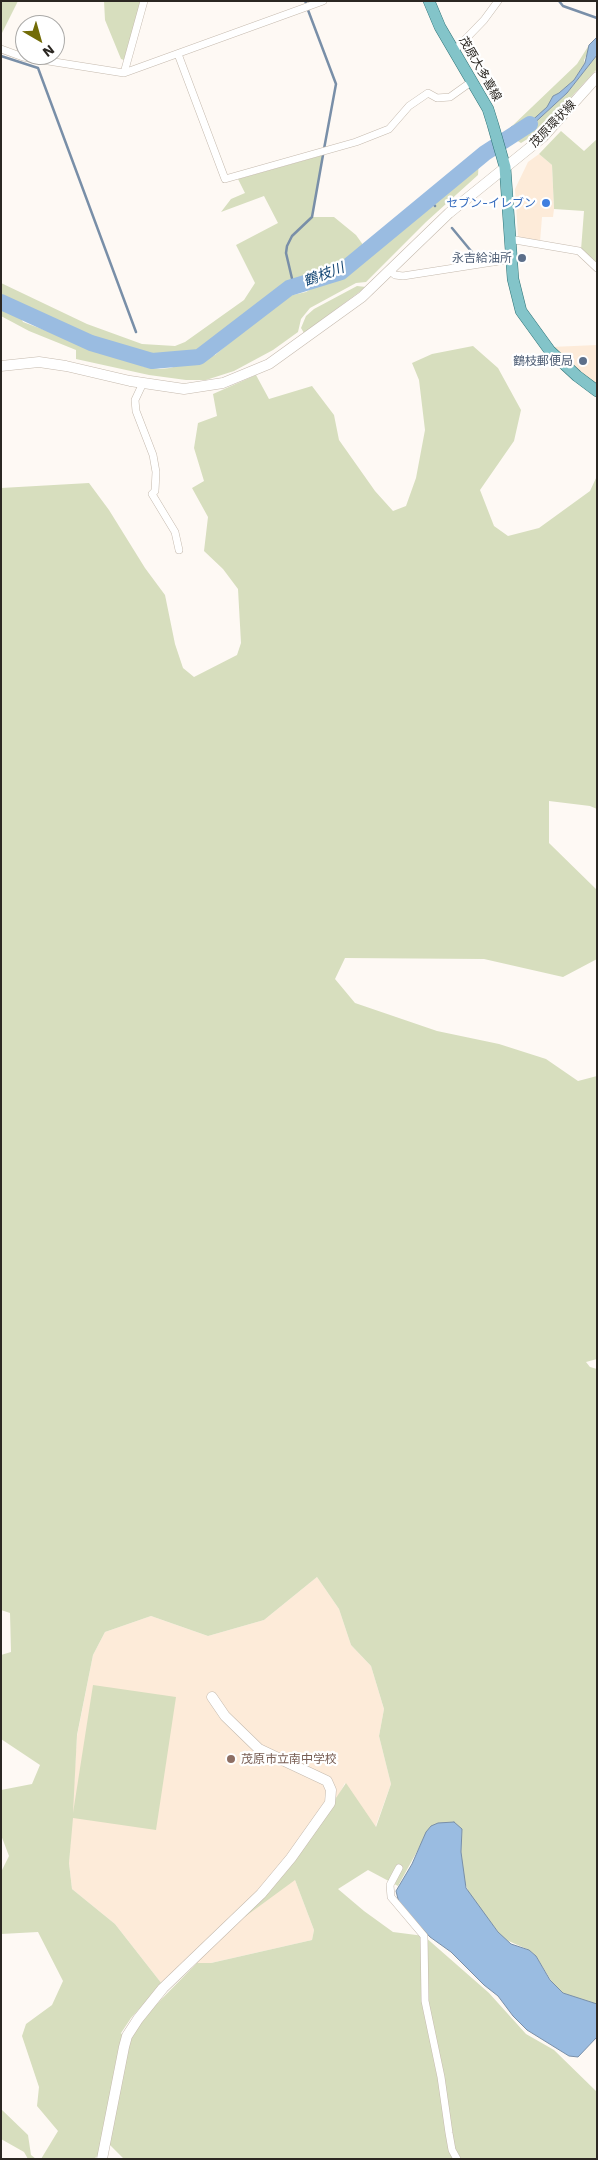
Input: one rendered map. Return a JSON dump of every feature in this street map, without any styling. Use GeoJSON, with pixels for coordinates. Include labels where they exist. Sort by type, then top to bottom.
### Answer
{"type":"FeatureCollection","features":[{"type":"Feature","properties":{"kind":"main road","name":"茂原大多喜線"},"geometry":{"type":"LineString","coordinates":[[429,1],[470,82],[488,109],[495,132],[503,162],[509,239],[516,295],[521,311],[560,362],[597,391]]}},
{"type":"Feature","properties":{"kind":"main road","name":"茂原環状線"},"geometry":{"type":"LineString","coordinates":[[1,366],[39,362],[184,389],[223,383],[269,364],[362,297],[503,162],[543,138],[597,77]]}},
{"type":"Feature","properties":{"kind":"main road"},"geometry":{"type":"LineString","coordinates":[[102,2159],[127,2036],[163,1988],[261,1894],[291,1858],[330,1803],[331,1790],[327,1781],[259,1749],[225,1716],[212,1697]]}},
{"type":"Feature","properties":{"kind":"street"},"geometry":{"type":"LineString","coordinates":[[124,72],[144,1]]}},
{"type":"Feature","properties":{"kind":"street"},"geometry":{"type":"LineString","coordinates":[[1,49],[23,57],[124,72],[323,1]]}},
{"type":"Feature","properties":{"kind":"street"},"geometry":{"type":"LineString","coordinates":[[454,52],[484,20],[498,1]]}},
{"type":"Feature","properties":{"kind":"street"},"geometry":{"type":"LineString","coordinates":[[178,54],[225,179],[356,142],[388,130],[409,106],[428,92],[437,98],[450,97],[470,82]]}},
{"type":"Feature","properties":{"kind":"street"},"geometry":{"type":"LineString","coordinates":[[509,239],[578,251],[597,268]]}},
{"type":"Feature","properties":{"kind":"street"},"geometry":{"type":"LineString","coordinates":[[390,271],[395,275],[402,276],[512,259]]}},
{"type":"Feature","properties":{"kind":"street"},"geometry":{"type":"LineString","coordinates":[[144,383],[135,400],[136,411],[153,455],[156,472],[155,491],[152,494],[175,532],[178,550]]}},
{"type":"Feature","properties":{"kind":"street"},"geometry":{"type":"LineString","coordinates":[[398,1868],[390,1885],[391,1897],[424,1936],[426,2001],[441,2077],[452,2150],[457,2159]]}},
{"type":"Feature","properties":{"kind":"shaded area"},"geometry":{"type":"Polygon","coordinates":[[[539,154],[552,165],[554,209],[553,217],[542,217],[540,242],[518,237],[515,189],[528,162],[539,154]]]}},
{"type":"Feature","properties":{"kind":"shaded area"},"geometry":{"type":"Polygon","coordinates":[[[597,345],[597,385],[561,359],[551,347],[597,345]]]}},
{"type":"Feature","properties":{"kind":"shaded area","name":"茂原市立南中学校"},"geometry":{"type":"Polygon","coordinates":[[[317,1577],[339,1609],[351,1645],[371,1666],[384,1709],[379,1736],[391,1784],[375,1828],[345,1783],[295,1880],[314,1930],[312,1940],[211,1963],[197,1963],[162,1984],[115,1924],[72,1889],[69,1863],[77,1736],[93,1655],[105,1632],[151,1616],[208,1636],[264,1620],[317,1577]]]}},
{"type":"Feature","properties":{"kind":"green space"},"geometry":{"type":"Polygon","coordinates":[[[1,1],[18,1],[1,35],[1,1]]]}},
{"type":"Feature","properties":{"kind":"green space"},"geometry":{"type":"Polygon","coordinates":[[[104,1],[141,1],[124,60],[121,59],[105,20],[104,1]]]}},
{"type":"Feature","properties":{"kind":"green space"},"geometry":{"type":"Polygon","coordinates":[[[589,45],[590,48],[584,60],[585,63],[574,80],[553,96],[548,107],[527,125],[521,129],[512,127],[509,129],[577,64],[589,45]]]}},
{"type":"Feature","properties":{"kind":"green space"},"geometry":{"type":"Polygon","coordinates":[[[597,55],[597,69],[562,107],[529,138],[521,143],[516,140],[567,93],[597,55]]]}},
{"type":"Feature","properties":{"kind":"green space"},"geometry":{"type":"Polygon","coordinates":[[[561,131],[584,151],[597,139],[597,266],[581,250],[584,211],[554,209],[552,165],[539,154],[561,131]]]}},
{"type":"Feature","properties":{"kind":"green space"},"geometry":{"type":"Polygon","coordinates":[[[323,155],[312,217],[334,217],[356,235],[366,249],[340,270],[287,287],[271,295],[243,322],[198,354],[184,358],[165,359],[146,357],[119,350],[1,299],[1,283],[87,324],[142,344],[175,346],[185,342],[244,300],[255,283],[236,245],[278,223],[264,196],[221,212],[231,199],[245,193],[238,179],[323,155]]]}},
{"type":"Feature","properties":{"kind":"green space"},"geometry":{"type":"Polygon","coordinates":[[[479,160],[478,175],[426,222],[366,282],[356,283],[310,308],[301,319],[298,332],[273,350],[234,371],[206,380],[186,380],[149,375],[76,359],[76,350],[29,331],[1,316],[1,305],[18,312],[23,322],[145,367],[170,368],[215,355],[246,329],[250,322],[284,297],[306,292],[324,282],[347,277],[347,271],[396,233],[396,230],[430,202],[433,207],[435,206],[432,200],[479,160]]]}},
{"type":"Feature","properties":{"kind":"green space"},"geometry":{"type":"Polygon","coordinates":[[[357,286],[366,287],[304,333],[301,328],[306,316],[314,309],[357,286]]]}},
{"type":"Feature","properties":{"kind":"green space"},"geometry":{"type":"Polygon","coordinates":[[[473,346],[498,368],[521,410],[514,441],[480,490],[494,526],[508,536],[539,528],[590,491],[597,476],[597,809],[590,806],[549,801],[549,843],[597,890],[597,959],[563,977],[484,959],[345,958],[335,979],[355,1003],[437,1031],[499,1044],[546,1059],[578,1081],[597,1076],[597,1359],[586,1362],[590,1367],[597,1369],[597,2005],[563,1993],[555,1987],[536,1956],[529,1950],[504,1939],[481,1910],[469,1893],[463,1878],[462,1829],[431,1826],[398,1886],[368,1870],[338,1889],[393,1932],[424,1936],[489,1993],[526,2034],[554,2050],[597,2092],[597,2159],[124,2159],[110,2145],[94,2159],[41,2159],[58,2131],[37,2106],[39,2087],[22,2036],[26,2024],[52,2005],[63,1981],[38,1932],[1,1934],[1,1872],[9,1856],[1,1835],[1,1790],[32,1784],[40,1765],[1,1739],[1,1655],[11,1652],[10,1613],[1,1610],[1,488],[89,483],[165,595],[175,644],[183,668],[194,677],[237,655],[241,643],[238,589],[223,569],[204,551],[208,517],[192,488],[204,481],[194,448],[198,423],[217,416],[213,394],[256,375],[269,399],[312,386],[334,415],[339,440],[375,491],[393,511],[406,506],[416,478],[425,430],[419,380],[412,363],[432,354],[473,346]],[[317,1577],[264,1620],[208,1636],[151,1616],[105,1632],[93,1655],[77,1735],[73,1813],[93,1685],[176,1697],[156,1830],[73,1818],[69,1863],[72,1889],[115,1924],[162,1984],[131,2018],[121,2033],[128,2044],[141,2020],[197,1963],[211,1963],[312,1940],[314,1930],[295,1880],[235,1924],[287,1871],[346,1783],[376,1827],[391,1784],[379,1736],[384,1709],[371,1666],[351,1645],[339,1609],[317,1577]]]}},
{"type":"Feature","properties":{"kind":"green space"},"geometry":{"type":"Polygon","coordinates":[[[1,2109],[28,2135],[31,2155],[36,2159],[28,2159],[24,2152],[1,2139],[1,2109]]]}},
{"type":"Feature","properties":{"kind":"water"},"geometry":{"type":"Polygon","coordinates":[[[597,37],[597,55],[567,93],[516,140],[511,135],[509,129],[513,126],[515,129],[521,129],[527,125],[547,107],[553,96],[574,80],[585,63],[589,45],[597,37]]]}},
{"type":"Feature","properties":{"kind":"water"},"geometry":{"type":"Polygon","coordinates":[[[454,1822],[462,1829],[461,1852],[466,1888],[498,1932],[511,1944],[529,1950],[536,1956],[550,1980],[563,1993],[597,2004],[597,2037],[578,2057],[569,2056],[527,2030],[513,2016],[498,1996],[484,1985],[451,1952],[430,1937],[399,1903],[396,1891],[412,1864],[426,1832],[431,1826],[438,1823],[454,1822]]]}},
{"type":"Feature","properties":{"kind":"waterway"},"geometry":{"type":"LineString","coordinates":[[559,1],[563,6],[597,18]]}},
{"type":"Feature","properties":{"kind":"waterway"},"geometry":{"type":"LineString","coordinates":[[308,10],[336,84],[324,149]]}},
{"type":"Feature","properties":{"kind":"waterway"},"geometry":{"type":"LineString","coordinates":[[1,56],[38,68],[136,332]]}},
{"type":"Feature","properties":{"kind":"waterway","name":"鶴枝川"},"geometry":{"type":"LineString","coordinates":[[1,302],[91,343],[152,361],[199,357],[289,288],[341,272],[485,153],[530,124]]}},
{"type":"Feature","properties":{"kind":"waterway"},"geometry":{"type":"LineString","coordinates":[[294,287],[286,253],[287,246],[292,236],[312,217],[323,155]]}},
{"type":"Feature","properties":{"kind":"waterway","name":"鶴枝川"},"geometry":{"type":"LineString","coordinates":[[428,199],[435,206]]}},
{"type":"Feature","properties":{"kind":"waterway"},"geometry":{"type":"LineString","coordinates":[[452,228],[476,257]]}},
{"type":"Feature","properties":{"kind":"place","name":"セブン-イレブン"},"geometry":{"type":"Point","coordinates":[546,203]}},
{"type":"Feature","properties":{"kind":"place","name":"永吉給油所"},"geometry":{"type":"Point","coordinates":[522,258]}},
{"type":"Feature","properties":{"kind":"place","name":"鶴枝郵便局"},"geometry":{"type":"Point","coordinates":[583,361]}},
{"type":"Feature","properties":{"kind":"place","name":"茂原市立南中学校"},"geometry":{"type":"Point","coordinates":[231,1759]}}]}
